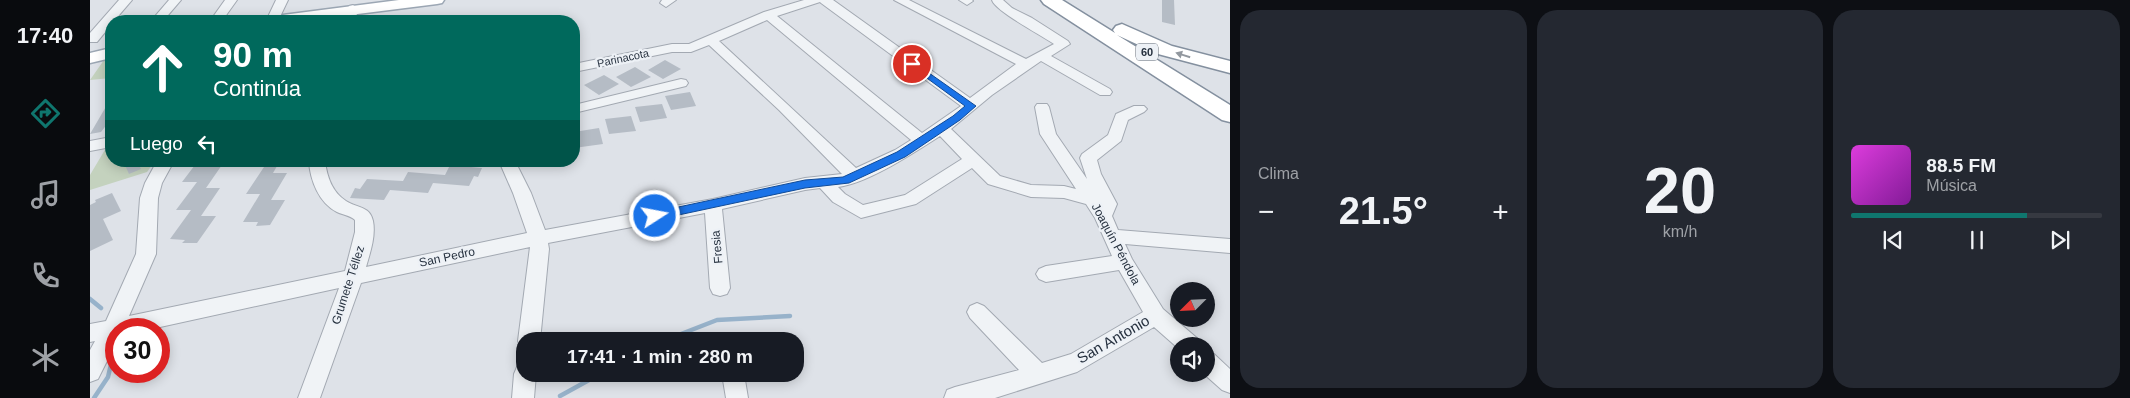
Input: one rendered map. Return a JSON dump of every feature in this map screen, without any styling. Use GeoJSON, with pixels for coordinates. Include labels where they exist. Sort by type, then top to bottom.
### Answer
{"type":"FeatureCollection","features":[{"type":"Feature","properties":{"kind":"highway","name":"60"},"geometry":{"type":"LineString","coordinates":[[1050,0],[1230,115]]}},
{"type":"Feature","properties":{"kind":"highway","name":"60"},"geometry":{"type":"LineString","coordinates":[[1065,0],[1230,103]]}},
{"type":"Feature","properties":{"kind":"highway"},"geometry":{"type":"LineString","coordinates":[[1069,0],[1126,33],[1151,44],[1196,59],[1230,67]]}},
{"type":"Feature","properties":{"kind":"highway"},"geometry":{"type":"LineString","coordinates":[[1160,70],[1230,122]]}},
{"type":"Feature","properties":{"kind":"main road"},"geometry":{"type":"LineString","coordinates":[[350,15],[417,1],[436,0]]}},
{"type":"Feature","properties":{"kind":"street"},"geometry":{"type":"LineString","coordinates":[[113,15],[126,0]]}},
{"type":"Feature","properties":{"kind":"street"},"geometry":{"type":"LineString","coordinates":[[163,15],[174,0]]}},
{"type":"Feature","properties":{"kind":"street"},"geometry":{"type":"LineString","coordinates":[[220,15],[231,0]]}},
{"type":"Feature","properties":{"kind":"street"},"geometry":{"type":"LineString","coordinates":[[276,15],[282,0]]}},
{"type":"Feature","properties":{"kind":"street","name":"Parinacota"},"geometry":{"type":"LineString","coordinates":[[580,67],[672,48],[691,48],[768,15],[816,0]]}},
{"type":"Feature","properties":{"kind":"street"},"geometry":{"type":"LineString","coordinates":[[825,0],[971,106]]}},
{"type":"Feature","properties":{"kind":"street"},"geometry":{"type":"LineString","coordinates":[[900,0],[1026,64]]}},
{"type":"Feature","properties":{"kind":"street","name":"San Pedro"},"geometry":{"type":"LineString","coordinates":[[160,318],[538,238],[713,205],[805,184],[845,180],[901,154],[941,128],[1026,64],[1063,44],[1028,21],[1008,11],[998,1]]}},
{"type":"Feature","properties":{"kind":"street"},"geometry":{"type":"LineString","coordinates":[[768,15],[922,140]]}},
{"type":"Feature","properties":{"kind":"street"},"geometry":{"type":"LineString","coordinates":[[92,39],[105,24]]}},
{"type":"Feature","properties":{"kind":"street"},"geometry":{"type":"LineString","coordinates":[[711,40],[784,106],[854,176]]}},
{"type":"Feature","properties":{"kind":"street"},"geometry":{"type":"LineString","coordinates":[[1042,56],[1106,92]]}},
{"type":"Feature","properties":{"kind":"street"},"geometry":{"type":"LineString","coordinates":[[580,108],[681,83]]}},
{"type":"Feature","properties":{"kind":"street","name":"Joaquín Péndola"},"geometry":{"type":"LineString","coordinates":[[1042,107],[1048,134],[1103,216],[1124,262],[1156,315],[1180,337]]}},
{"type":"Feature","properties":{"kind":"street"},"geometry":{"type":"LineString","coordinates":[[1103,216],[1108,204],[1093,174],[1088,158],[1115,136],[1121,117],[1139,109]]}},
{"type":"Feature","properties":{"kind":"street"},"geometry":{"type":"LineString","coordinates":[[941,128],[994,180],[1032,191],[1064,192],[1092,200]]}},
{"type":"Feature","properties":{"kind":"street"},"geometry":{"type":"LineString","coordinates":[[824,182],[839,198],[861,212],[910,200],[972,160]]}},
{"type":"Feature","properties":{"kind":"street"},"geometry":{"type":"LineString","coordinates":[[117,318],[146,254],[149,242],[147,209],[150,192],[162,167]]}},
{"type":"Feature","properties":{"kind":"street","name":"Grumete Téllez"},"geometry":{"type":"LineString","coordinates":[[309,398],[353,277],[365,230],[364,219],[359,212],[342,207],[333,199],[319,178],[318,167]]}},
{"type":"Feature","properties":{"kind":"street"},"geometry":{"type":"LineString","coordinates":[[510,167],[520,186],[538,238],[540,250],[530,332]]}},
{"type":"Feature","properties":{"kind":"street","name":"Fresia"},"geometry":{"type":"LineString","coordinates":[[713,205],[720,288]]}},
{"type":"Feature","properties":{"kind":"street"},"geometry":{"type":"LineString","coordinates":[[1112,236],[1230,246]]}},
{"type":"Feature","properties":{"kind":"street"},"geometry":{"type":"LineString","coordinates":[[1046,274],[1124,262]]}},
{"type":"Feature","properties":{"kind":"street"},"geometry":{"type":"LineString","coordinates":[[977,312],[1038,374]]}},
{"type":"Feature","properties":{"kind":"street","name":"San Antonio"},"geometry":{"type":"LineString","coordinates":[[963,397],[1077,362],[1156,315]]}},
{"type":"Feature","properties":{"kind":"street","name":"San Pedro"},"geometry":{"type":"LineString","coordinates":[[90,333],[105,330]]}},
{"type":"Feature","properties":{"kind":"street"},"geometry":{"type":"LineString","coordinates":[[90,372],[105,343]]}},
{"type":"Feature","properties":{"kind":"street"},"geometry":{"type":"LineString","coordinates":[[1215,369],[1230,383]]}},
{"type":"Feature","properties":{"kind":"street"},"geometry":{"type":"LineString","coordinates":[[523,398],[524,382]]}},
{"type":"Feature","properties":{"kind":"street"},"geometry":{"type":"LineString","coordinates":[[734,382],[737,398]]}},
{"type":"Feature","properties":{"kind":"green space"},"geometry":{"type":"Polygon","coordinates":[[[104,60],[105,79],[90,80],[104,60]]]}},
{"type":"Feature","properties":{"kind":"green space"},"geometry":{"type":"Polygon","coordinates":[[[105,150],[105,167],[151,167],[147,172],[90,190],[90,175],[105,150]]]}},
{"type":"Feature","properties":{"kind":"building"},"geometry":{"type":"Polygon","coordinates":[[[1162,0],[1174,0],[1175,25],[1162,22],[1162,0]]]}},
{"type":"Feature","properties":{"kind":"building"},"geometry":{"type":"Polygon","coordinates":[[[665,60],[681,69],[663,79],[648,70],[665,60]]]}},
{"type":"Feature","properties":{"kind":"building"},"geometry":{"type":"Polygon","coordinates":[[[635,67],[651,77],[631,87],[616,77],[635,67]]]}},
{"type":"Feature","properties":{"kind":"building"},"geometry":{"type":"Polygon","coordinates":[[[604,75],[619,84],[599,95],[584,85],[604,75]]]}},
{"type":"Feature","properties":{"kind":"building"},"geometry":{"type":"Polygon","coordinates":[[[690,92],[696,106],[671,110],[665,96],[690,92]]]}},
{"type":"Feature","properties":{"kind":"building"},"geometry":{"type":"Polygon","coordinates":[[[662,104],[667,118],[640,122],[635,107],[662,104]]]}},
{"type":"Feature","properties":{"kind":"building"},"geometry":{"type":"Polygon","coordinates":[[[105,108],[105,127],[101,132],[90,134],[105,108]]]}},
{"type":"Feature","properties":{"kind":"building"},"geometry":{"type":"Polygon","coordinates":[[[631,116],[636,131],[609,134],[605,119],[631,116]]]}},
{"type":"Feature","properties":{"kind":"building"},"geometry":{"type":"Polygon","coordinates":[[[599,128],[603,144],[580,147],[580,131],[599,128]]]}},
{"type":"Feature","properties":{"kind":"building"},"geometry":{"type":"Polygon","coordinates":[[[126,167],[140,167],[141,169],[129,174],[126,167]]]}},
{"type":"Feature","properties":{"kind":"building"},"geometry":{"type":"Polygon","coordinates":[[[193,167],[221,167],[206,188],[220,188],[201,216],[216,216],[197,243],[182,243],[185,240],[170,239],[191,210],[176,210],[197,182],[182,182],[193,167]]]}},
{"type":"Feature","properties":{"kind":"building"},"geometry":{"type":"Polygon","coordinates":[[[264,167],[276,167],[273,173],[287,173],[271,200],[285,200],[270,225],[256,226],[258,222],[243,222],[260,194],[246,194],[264,167]]]}},
{"type":"Feature","properties":{"kind":"building"},"geometry":{"type":"Polygon","coordinates":[[[449,167],[482,168],[478,177],[474,176],[469,186],[433,183],[428,193],[390,190],[384,200],[350,198],[355,188],[360,189],[367,179],[403,181],[408,172],[445,175],[449,167]]]}},
{"type":"Feature","properties":{"kind":"building"},"geometry":{"type":"Polygon","coordinates":[[[112,193],[121,211],[103,219],[113,240],[90,251],[90,205],[96,202],[95,200],[112,193]]]}},
{"type":"Feature","properties":{"kind":"waterway"},"geometry":{"type":"LineString","coordinates":[[90,299],[101,308]]}},
{"type":"Feature","properties":{"kind":"waterway"},"geometry":{"type":"LineString","coordinates":[[686,332],[717,320],[790,316]]}},
{"type":"Feature","properties":{"kind":"waterway"},"geometry":{"type":"LineString","coordinates":[[94,398],[105,382]]}},
{"type":"Feature","properties":{"kind":"waterway"},"geometry":{"type":"LineString","coordinates":[[560,396],[585,382]]}},
{"type":"Feature","properties":{"kind":"route"},"geometry":{"type":"LineString","coordinates":[[655,216],[805,184],[845,180],[901,154],[971,106],[912,64]]}}]}
